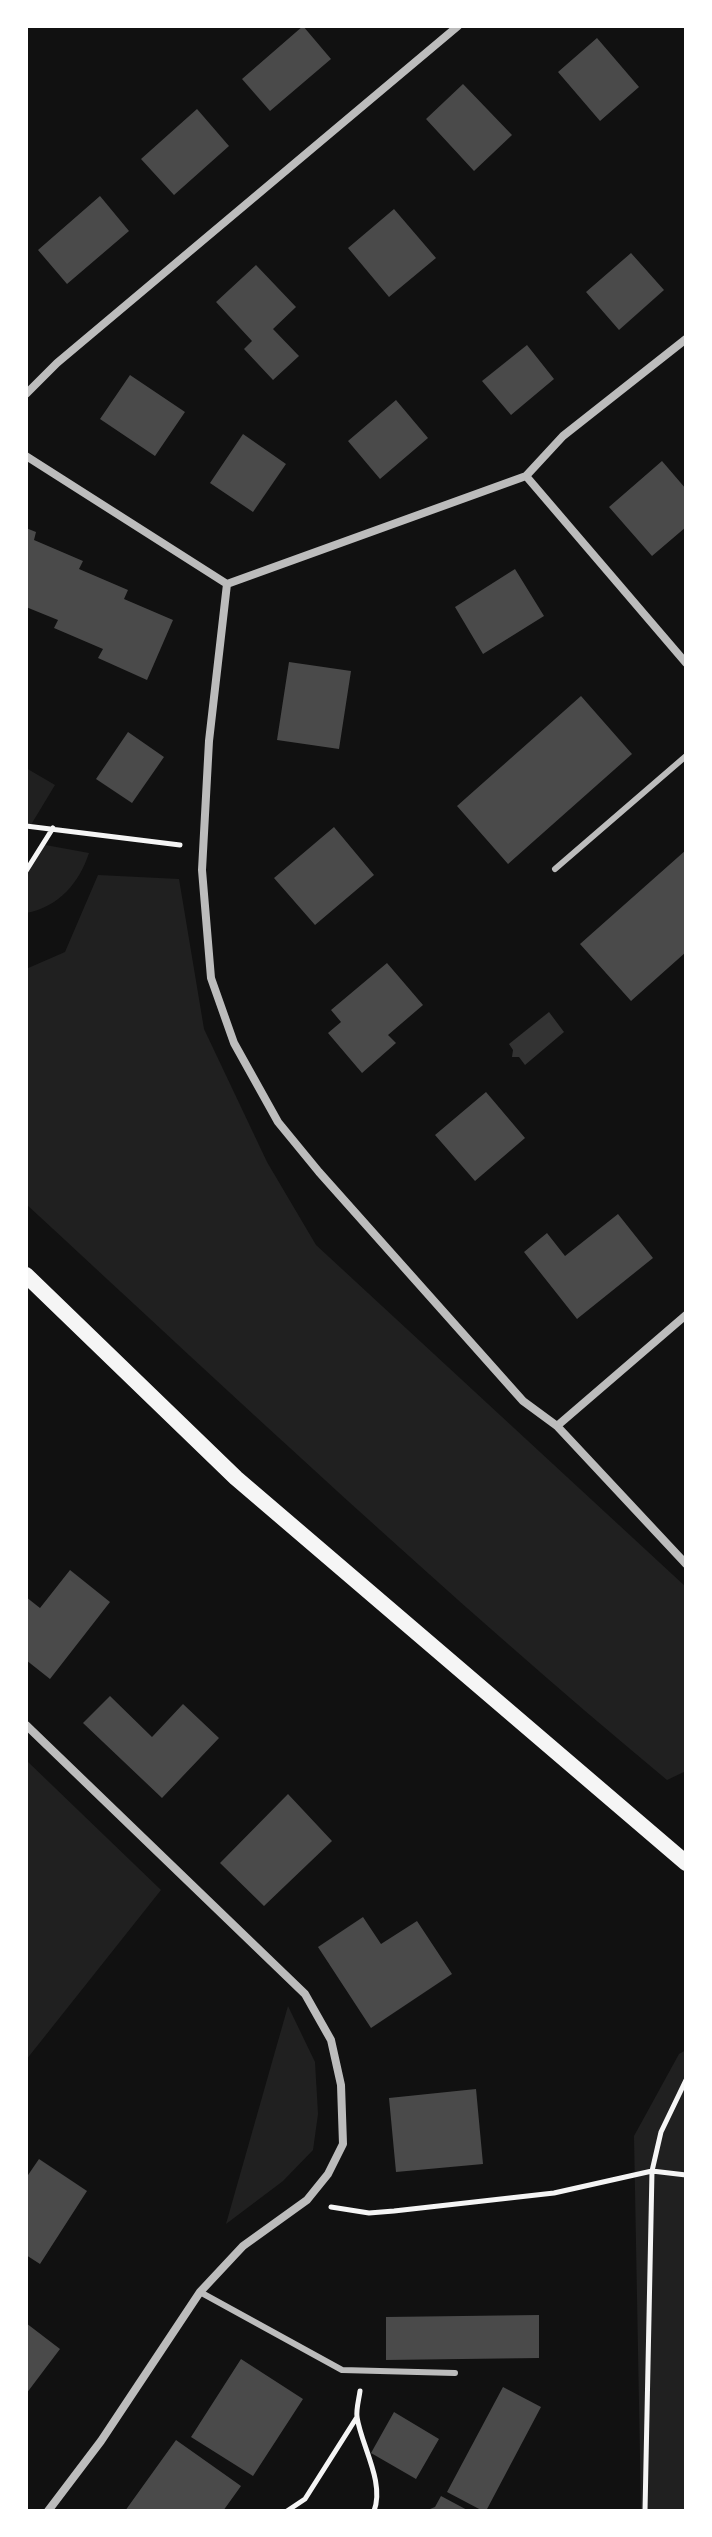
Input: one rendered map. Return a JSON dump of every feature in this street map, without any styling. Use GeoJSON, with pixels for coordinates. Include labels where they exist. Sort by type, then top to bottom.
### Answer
{"type":"FeatureCollection","features":[{"type":"Feature","properties":{"kind":"main road"},"geometry":{"type":"LineString","coordinates":[[26,1275],[236,1478],[686,1863]]}},
{"type":"Feature","properties":{"kind":"street"},"geometry":{"type":"LineString","coordinates":[[26,394],[57,363],[458,26]]}},
{"type":"Feature","properties":{"kind":"street"},"geometry":{"type":"LineString","coordinates":[[227,584],[526,476],[563,436],[686,339]]}},
{"type":"Feature","properties":{"kind":"street"},"geometry":{"type":"LineString","coordinates":[[26,456],[227,584]]}},
{"type":"Feature","properties":{"kind":"street"},"geometry":{"type":"LineString","coordinates":[[526,476],[686,663]]}},
{"type":"Feature","properties":{"kind":"street"},"geometry":{"type":"LineString","coordinates":[[227,584],[209,741],[202,870],[211,978],[234,1043],[278,1122],[523,1401],[557,1426],[686,1564]]}},
{"type":"Feature","properties":{"kind":"street"},"geometry":{"type":"LineString","coordinates":[[557,1426],[686,1315]]}},
{"type":"Feature","properties":{"kind":"street"},"geometry":{"type":"LineString","coordinates":[[26,1725],[305,1994],[331,2040],[341,2085],[343,2144],[328,2174],[307,2200],[243,2246],[200,2292],[101,2441],[48,2511]]}},
{"type":"Feature","properties":{"kind":"lane"},"geometry":{"type":"LineString","coordinates":[[555,869],[686,756]]}},
{"type":"Feature","properties":{"kind":"lane"},"geometry":{"type":"LineString","coordinates":[[200,2292],[342,2370],[455,2373]]}},
{"type":"Feature","properties":{"kind":"path"},"geometry":{"type":"LineString","coordinates":[[26,826],[203,848]]}},
{"type":"Feature","properties":{"kind":"path"},"geometry":{"type":"LineString","coordinates":[[26,871],[53,828]]}},
{"type":"Feature","properties":{"kind":"path"},"geometry":{"type":"LineString","coordinates":[[645,2511],[652,2171],[661,2132],[686,2080]]}},
{"type":"Feature","properties":{"kind":"path"},"geometry":{"type":"LineString","coordinates":[[307,2200],[346,2211],[394,2211],[554,2193],[652,2171],[686,2175]]}},
{"type":"Feature","properties":{"kind":"path"},"geometry":{"type":"LineString","coordinates":[[362,2371],[357,2417],[373,2479],[377,2503],[374,2511]]}},
{"type":"Feature","properties":{"kind":"path"},"geometry":{"type":"LineString","coordinates":[[287,2511],[305,2499],[357,2417]]}},
{"type":"Feature","properties":{"kind":"shaded area"},"geometry":{"type":"Polygon","coordinates":[[[26,768],[55,785],[26,833],[26,768]]]}},
{"type":"Feature","properties":{"kind":"shaded area"},"geometry":{"type":"Polygon","coordinates":[[[40,844],[89,853],[80,874],[66,892],[48,905],[26,913],[26,867],[40,844]]]}},
{"type":"Feature","properties":{"kind":"shaded area"},"geometry":{"type":"Polygon","coordinates":[[[98,875],[179,879],[204,1029],[267,1162],[316,1245],[686,1587],[686,1771],[667,1780],[503,1640],[26,1204],[26,969],[65,952],[98,875]]]}},
{"type":"Feature","properties":{"kind":"shaded area"},"geometry":{"type":"Polygon","coordinates":[[[549,1012],[564,1032],[525,1065],[519,1057],[512,1057],[513,1050],[509,1044],[549,1012]]]}},
{"type":"Feature","properties":{"kind":"shaded area"},"geometry":{"type":"Polygon","coordinates":[[[26,1760],[161,1890],[26,2060],[26,1760]]]}},
{"type":"Feature","properties":{"kind":"shaded area"},"geometry":{"type":"Polygon","coordinates":[[[288,2006],[315,2062],[318,2114],[313,2150],[283,2181],[226,2224],[288,2006]]]}},
{"type":"Feature","properties":{"kind":"shaded area"},"geometry":{"type":"Polygon","coordinates":[[[686,2050],[686,2511],[641,2511],[634,2136],[679,2054],[686,2050]]]}},
{"type":"Feature","properties":{"kind":"building"},"geometry":{"type":"Polygon","coordinates":[[[303,26],[331,59],[270,111],[242,79],[303,26]]]}},
{"type":"Feature","properties":{"kind":"building"},"geometry":{"type":"Polygon","coordinates":[[[597,38],[639,87],[600,121],[558,72],[597,38]]]}},
{"type":"Feature","properties":{"kind":"building"},"geometry":{"type":"Polygon","coordinates":[[[463,84],[512,135],[474,171],[426,119],[463,84]]]}},
{"type":"Feature","properties":{"kind":"building"},"geometry":{"type":"Polygon","coordinates":[[[197,109],[229,146],[174,195],[141,159],[197,109]]]}},
{"type":"Feature","properties":{"kind":"building"},"geometry":{"type":"Polygon","coordinates":[[[100,196],[129,231],[67,284],[38,250],[100,196]]]}},
{"type":"Feature","properties":{"kind":"building"},"geometry":{"type":"Polygon","coordinates":[[[394,209],[436,258],[389,297],[348,248],[394,209]]]}},
{"type":"Feature","properties":{"kind":"building"},"geometry":{"type":"Polygon","coordinates":[[[631,253],[664,290],[619,330],[586,292],[631,253]]]}},
{"type":"Feature","properties":{"kind":"building"},"geometry":{"type":"Polygon","coordinates":[[[256,265],[296,307],[273,329],[299,356],[273,380],[244,349],[252,341],[216,302],[256,265]]]}},
{"type":"Feature","properties":{"kind":"building"},"geometry":{"type":"Polygon","coordinates":[[[527,345],[554,379],[511,415],[482,381],[527,345]]]}},
{"type":"Feature","properties":{"kind":"building"},"geometry":{"type":"Polygon","coordinates":[[[130,375],[185,412],[155,456],[100,419],[130,375]]]}},
{"type":"Feature","properties":{"kind":"building"},"geometry":{"type":"Polygon","coordinates":[[[396,400],[428,438],[380,479],[348,441],[396,400]]]}},
{"type":"Feature","properties":{"kind":"building"},"geometry":{"type":"Polygon","coordinates":[[[243,434],[286,464],[253,512],[210,483],[243,434]]]}},
{"type":"Feature","properties":{"kind":"building"},"geometry":{"type":"Polygon","coordinates":[[[662,461],[686,489],[686,527],[652,556],[609,507],[662,461]]]}},
{"type":"Feature","properties":{"kind":"building"},"geometry":{"type":"Polygon","coordinates":[[[26,528],[36,532],[34,540],[83,561],[79,569],[128,590],[124,599],[173,620],[147,680],[98,658],[103,649],[54,628],[58,620],[26,607],[26,528]]]}},
{"type":"Feature","properties":{"kind":"building"},"geometry":{"type":"Polygon","coordinates":[[[515,569],[544,616],[483,654],[455,607],[515,569]]]}},
{"type":"Feature","properties":{"kind":"building"},"geometry":{"type":"Polygon","coordinates":[[[289,662],[351,671],[339,749],[277,740],[289,662]]]}},
{"type":"Feature","properties":{"kind":"building"},"geometry":{"type":"Polygon","coordinates":[[[581,696],[632,754],[508,864],[457,806],[581,696]]]}},
{"type":"Feature","properties":{"kind":"building"},"geometry":{"type":"Polygon","coordinates":[[[128,732],[164,757],[132,803],[96,779],[128,732]]]}},
{"type":"Feature","properties":{"kind":"building"},"geometry":{"type":"Polygon","coordinates":[[[334,827],[374,875],[315,925],[274,878],[334,827]]]}},
{"type":"Feature","properties":{"kind":"building"},"geometry":{"type":"Polygon","coordinates":[[[686,850],[686,952],[631,1001],[580,944],[686,850]]]}},
{"type":"Feature","properties":{"kind":"building"},"geometry":{"type":"Polygon","coordinates":[[[387,963],[423,1005],[388,1035],[396,1043],[362,1073],[328,1033],[341,1022],[331,1010],[387,963]]]}},
{"type":"Feature","properties":{"kind":"building"},"geometry":{"type":"Polygon","coordinates":[[[486,1092],[525,1138],[475,1181],[435,1135],[486,1092]]]}},
{"type":"Feature","properties":{"kind":"building"},"geometry":{"type":"Polygon","coordinates":[[[618,1214],[653,1258],[577,1319],[524,1252],[547,1233],[565,1256],[618,1214]]]}},
{"type":"Feature","properties":{"kind":"building"},"geometry":{"type":"Polygon","coordinates":[[[70,1570],[110,1602],[50,1679],[26,1660],[26,1597],[40,1608],[70,1570]]]}},
{"type":"Feature","properties":{"kind":"building"},"geometry":{"type":"Polygon","coordinates":[[[110,1696],[152,1737],[183,1704],[219,1738],[162,1798],[83,1723],[110,1696]]]}},
{"type":"Feature","properties":{"kind":"building"},"geometry":{"type":"Polygon","coordinates":[[[288,1794],[332,1841],[264,1906],[220,1863],[288,1794]]]}},
{"type":"Feature","properties":{"kind":"building"},"geometry":{"type":"Polygon","coordinates":[[[363,1917],[381,1944],[417,1921],[452,1974],[371,2028],[318,1947],[363,1917]]]}},
{"type":"Feature","properties":{"kind":"building"},"geometry":{"type":"Polygon","coordinates":[[[476,2089],[483,2164],[396,2172],[389,2098],[476,2089]]]}},
{"type":"Feature","properties":{"kind":"building"},"geometry":{"type":"Polygon","coordinates":[[[39,2159],[87,2191],[40,2264],[26,2255],[26,2178],[39,2159]]]}},
{"type":"Feature","properties":{"kind":"building"},"geometry":{"type":"Polygon","coordinates":[[[539,2315],[539,2358],[386,2360],[386,2317],[539,2315]]]}},
{"type":"Feature","properties":{"kind":"building"},"geometry":{"type":"Polygon","coordinates":[[[26,2323],[60,2349],[26,2394],[26,2323]]]}},
{"type":"Feature","properties":{"kind":"building"},"geometry":{"type":"Polygon","coordinates":[[[241,2359],[303,2399],[253,2476],[191,2437],[241,2359]]]}},
{"type":"Feature","properties":{"kind":"building"},"geometry":{"type":"Polygon","coordinates":[[[503,2387],[541,2407],[486,2511],[483,2511],[447,2492],[503,2387]]]}},
{"type":"Feature","properties":{"kind":"building"},"geometry":{"type":"Polygon","coordinates":[[[394,2412],[439,2439],[416,2479],[371,2453],[394,2412]]]}},
{"type":"Feature","properties":{"kind":"building"},"geometry":{"type":"Polygon","coordinates":[[[176,2440],[241,2486],[223,2511],[125,2511],[176,2440]]]}},
{"type":"Feature","properties":{"kind":"building"},"geometry":{"type":"Polygon","coordinates":[[[441,2496],[469,2511],[425,2511],[435,2507],[441,2496]]]}}]}
